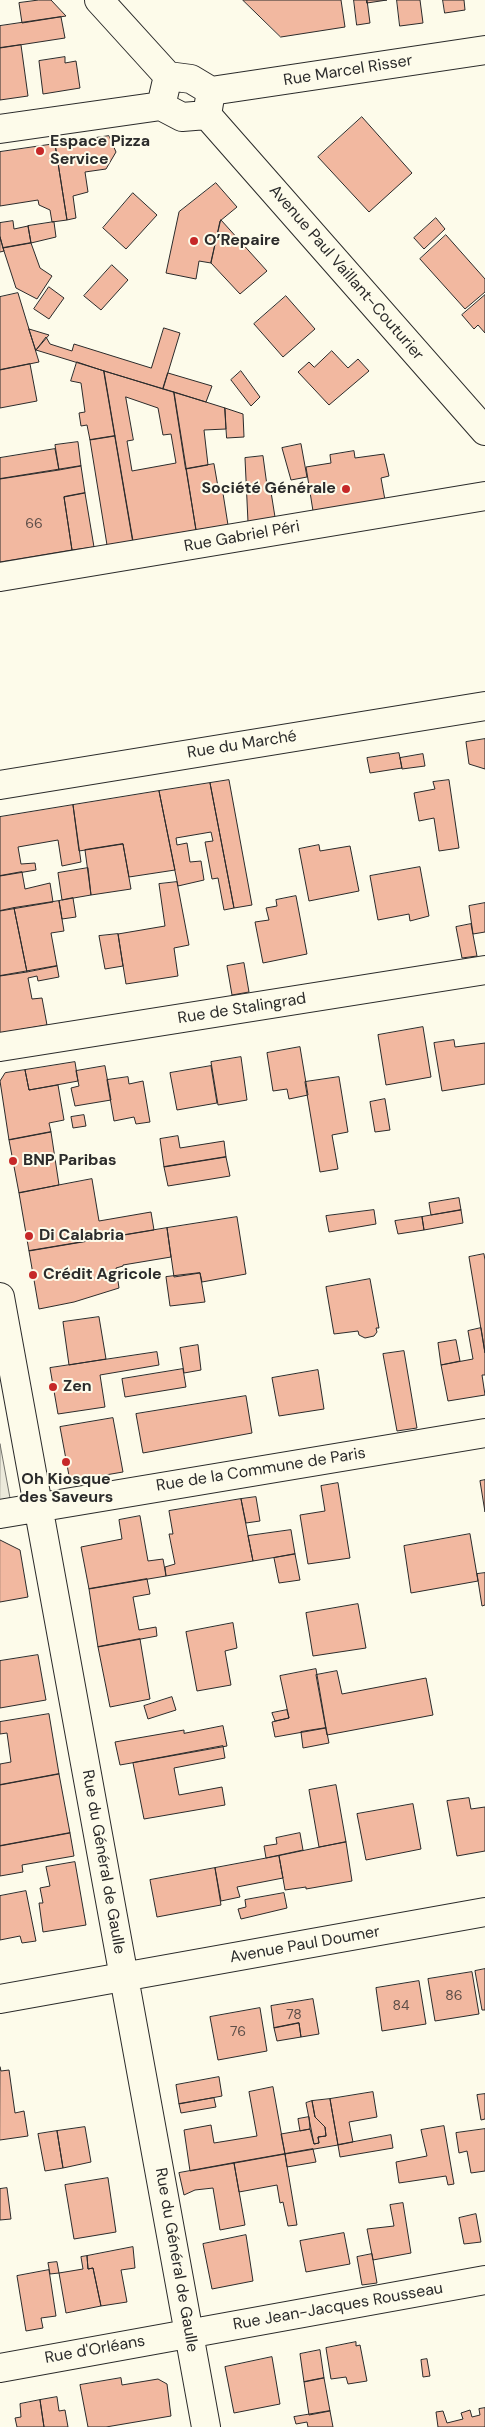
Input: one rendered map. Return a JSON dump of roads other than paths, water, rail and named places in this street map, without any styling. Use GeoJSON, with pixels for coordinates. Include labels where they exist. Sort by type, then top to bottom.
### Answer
{"type":"FeatureCollection","features":[{"type":"Feature","properties":{"kind":"street"},"geometry":{"type":"LineString","coordinates":[[99,0],[168,76],[192,80],[209,103]]}},
{"type":"Feature","properties":{"kind":"street","name":"Rue Marcel Risser"},"geometry":{"type":"LineString","coordinates":[[161,106],[182,117],[209,103],[485,50]]}},
{"type":"Feature","properties":{"kind":"street"},"geometry":{"type":"LineString","coordinates":[[0,130],[161,106],[168,76]]}},
{"type":"Feature","properties":{"kind":"street","name":"Avenue Paul Vaillant-Couturier"},"geometry":{"type":"LineString","coordinates":[[209,103],[485,432]]}},
{"type":"Feature","properties":{"kind":"street","name":"Rue Gabriel Péri"},"geometry":{"type":"LineString","coordinates":[[0,577],[485,496]]}},
{"type":"Feature","properties":{"kind":"street","name":"Rue du Marché"},"geometry":{"type":"LineString","coordinates":[[0,785],[485,706]]}},
{"type":"Feature","properties":{"kind":"street","name":"Rue de Stalingrad"},"geometry":{"type":"LineString","coordinates":[[0,1047],[485,970]]}},
{"type":"Feature","properties":{"kind":"street","name":"Rue du Général de Gaulle"},"geometry":{"type":"LineString","coordinates":[[0,1297],[206,2427]]}},
{"type":"Feature","properties":{"kind":"street","name":"Rue de la Commune de Paris"},"geometry":{"type":"LineString","coordinates":[[0,1514],[485,1433]]}},
{"type":"Feature","properties":{"kind":"street","name":"Avenue Paul Doumer"},"geometry":{"type":"LineString","coordinates":[[0,1999],[485,1912]]}},
{"type":"Feature","properties":{"kind":"street","name":"Rue Jean-Jacques Rousseau"},"geometry":{"type":"LineString","coordinates":[[190,2333],[485,2280]]}},
{"type":"Feature","properties":{"kind":"street","name":"Rue d'Orléans"},"geometry":{"type":"LineString","coordinates":[[0,2368],[190,2333]]}},
{"type":"Feature","properties":{"kind":"place","name":"Espace Pizza Service"},"geometry":{"type":"Point","coordinates":[40,151]}},
{"type":"Feature","properties":{"kind":"place","name":"O’Repaire"},"geometry":{"type":"Point","coordinates":[194,241]}},
{"type":"Feature","properties":{"kind":"place","name":"Société Générale"},"geometry":{"type":"Point","coordinates":[346,489]}},
{"type":"Feature","properties":{"kind":"place","name":"BNP Paribas"},"geometry":{"type":"Point","coordinates":[13,1161]}},
{"type":"Feature","properties":{"kind":"place","name":"Di Calabria"},"geometry":{"type":"Point","coordinates":[29,1236]}},
{"type":"Feature","properties":{"kind":"place","name":"Crédit Agricole"},"geometry":{"type":"Point","coordinates":[33,1275]}},
{"type":"Feature","properties":{"kind":"place","name":"Zen"},"geometry":{"type":"Point","coordinates":[53,1387]}},
{"type":"Feature","properties":{"kind":"place","name":"Oh Kiosque des Saveurs"},"geometry":{"type":"Point","coordinates":[66,1462]}}]}
